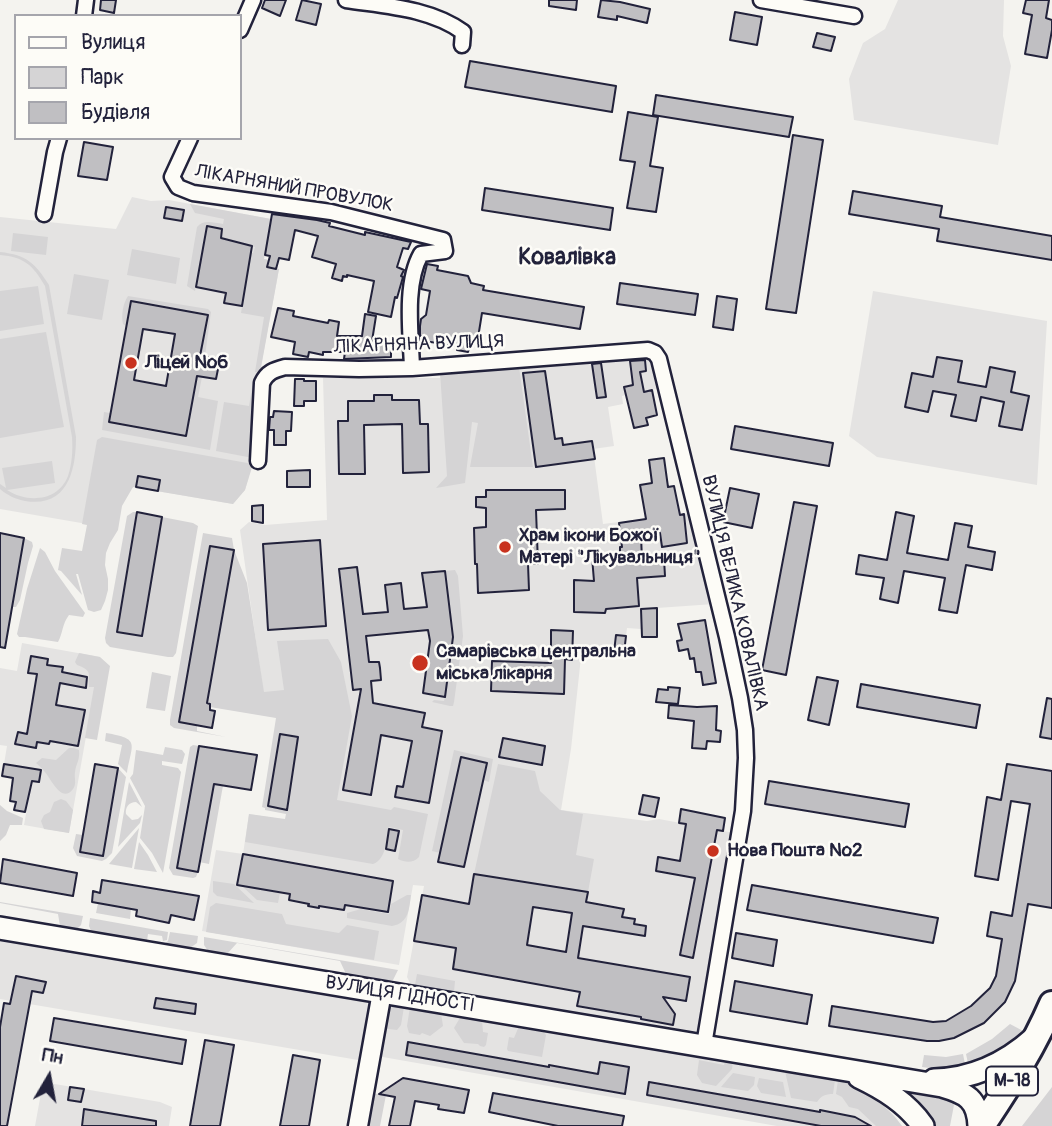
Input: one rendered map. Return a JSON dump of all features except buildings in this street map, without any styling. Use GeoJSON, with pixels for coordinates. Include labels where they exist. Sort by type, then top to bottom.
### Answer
{"type":"FeatureCollection","features":[{"type":"Feature","properties":{"kind":"highway","name":"М-18"},"geometry":{"type":"LineString","coordinates":[[981,1126],[1020,1068],[1052,1004]]}},
{"type":"Feature","properties":{"kind":"main road","name":"ВУЛИЦЯ ГІДНОСТІ"},"geometry":{"type":"LineString","coordinates":[[0,928],[942,1086],[959,1091],[972,1101],[978,1111],[981,1126]]}},
{"type":"Feature","properties":{"kind":"main road","name":"ВУЛИЦЯ ГІДНОСТІ"},"geometry":{"type":"LineString","coordinates":[[909,1080],[970,1076],[997,1065],[1020,1051],[1038,1035]]}},
{"type":"Feature","properties":{"kind":"main road","name":"ВУЛИЦЯ ГІДНОСТІ"},"geometry":{"type":"LineString","coordinates":[[799,1061],[842,1076],[866,1088],[888,1103],[908,1126]]}},
{"type":"Feature","properties":{"kind":"main road","name":"ВУЛИЦЯ ГІДНОСТІ"},"geometry":{"type":"LineString","coordinates":[[799,1061],[859,1077],[878,1086],[906,1105],[923,1126]]}},
{"type":"Feature","properties":{"kind":"street"},"geometry":{"type":"LineString","coordinates":[[242,25],[253,0]]}},
{"type":"Feature","properties":{"kind":"street"},"geometry":{"type":"LineString","coordinates":[[346,0],[414,10],[450,23],[463,32],[462,46]]}},
{"type":"Feature","properties":{"kind":"street"},"geometry":{"type":"LineString","coordinates":[[761,0],[854,16]]}},
{"type":"Feature","properties":{"kind":"street"},"geometry":{"type":"LineString","coordinates":[[44,214],[58,140]]}},
{"type":"Feature","properties":{"kind":"street","name":"ЛІКАРНЯНИЙ ПРОВУЛОК"},"geometry":{"type":"LineString","coordinates":[[189,140],[172,177],[178,187],[193,193],[331,212],[443,240],[446,251],[421,254],[416,264],[410,315],[412,368]]}},
{"type":"Feature","properties":{"kind":"street","name":"ЛІКАРНЯНА ВУЛИЦЯ"},"geometry":{"type":"LineString","coordinates":[[257,461],[262,383],[265,376],[273,370],[285,367],[412,368],[648,350],[655,353],[659,359]]}},
{"type":"Feature","properties":{"kind":"street","name":"ВУЛИЦЯ ВЕЛИКА КОВАЛІВКА"},"geometry":{"type":"LineString","coordinates":[[659,359],[727,637],[740,698],[747,758],[743,811],[704,1045]]}},
{"type":"Feature","properties":{"kind":"street"},"geometry":{"type":"LineString","coordinates":[[358,1126],[382,992]]}},
{"type":"Feature","properties":{"kind":"shaded area"},"geometry":{"type":"Polygon","coordinates":[[[898,0],[1004,0],[1003,36],[1011,66],[998,145],[854,120],[849,79],[863,43],[885,29],[898,0]]]}},
{"type":"Feature","properties":{"kind":"shaded area","name":"Ліцей №6"},"geometry":{"type":"Polygon","coordinates":[[[132,197],[151,201],[169,200],[271,219],[264,259],[269,260],[267,267],[279,269],[259,377],[253,461],[245,490],[233,504],[133,487],[112,512],[87,524],[0,509],[0,217],[116,229],[132,197]]]}},
{"type":"Feature","properties":{"kind":"shaded area"},"geometry":{"type":"Polygon","coordinates":[[[873,291],[1047,321],[1037,485],[877,457],[849,436],[873,291]]]}},
{"type":"Feature","properties":{"kind":"shaded area","name":"Самарівська центральна міська лікарня"},"geometry":{"type":"Polygon","coordinates":[[[646,356],[652,359],[660,388],[622,396],[623,404],[608,407],[614,446],[593,449],[603,524],[691,513],[714,604],[657,608],[657,637],[642,637],[641,629],[627,628],[626,636],[616,635],[614,652],[582,648],[561,810],[647,821],[659,819],[734,833],[698,1030],[692,1032],[410,983],[407,977],[424,886],[413,885],[399,965],[202,931],[216,850],[243,854],[249,814],[301,822],[320,714],[265,704],[240,530],[249,522],[265,525],[327,520],[323,378],[440,378],[440,372],[646,356]]]}},
{"type":"Feature","properties":{"kind":"shaded area"},"geometry":{"type":"Polygon","coordinates":[[[22,643],[100,657],[69,833],[24,825],[32,781],[2,776],[7,746],[0,745],[0,668],[17,671],[22,643]]]}},
{"type":"Feature","properties":{"kind":"shaded area"},"geometry":{"type":"Polygon","coordinates":[[[0,939],[363,1000],[370,1006],[372,1014],[364,1061],[0,999],[0,939]]]}},
{"type":"Feature","properties":{"kind":"shaded area"},"geometry":{"type":"Polygon","coordinates":[[[396,1005],[838,1080],[854,1086],[877,1101],[902,1126],[777,1126],[377,1056],[383,1015],[396,1005]]]}},
{"type":"Feature","properties":{"kind":"shaded area"},"geometry":{"type":"Polygon","coordinates":[[[43,1082],[160,1102],[172,1107],[169,1126],[35,1126],[43,1082]]]}},
{"type":"Feature","properties":{"kind":"green space"},"geometry":{"type":"Polygon","coordinates":[[[190,204],[271,219],[264,259],[269,260],[267,267],[279,269],[260,373],[255,372],[264,317],[241,313],[251,253],[255,247],[235,244],[235,241],[221,238],[222,229],[207,226],[195,291],[187,286],[197,227],[206,222],[223,224],[224,219],[195,213],[190,204]]]}},
{"type":"Feature","properties":{"kind":"green space"},"geometry":{"type":"Polygon","coordinates":[[[13,233],[48,237],[46,255],[11,251],[13,233]]]}},
{"type":"Feature","properties":{"kind":"green space"},"geometry":{"type":"Polygon","coordinates":[[[132,249],[180,258],[176,284],[127,275],[132,249]]]}},
{"type":"Feature","properties":{"kind":"green space"},"geometry":{"type":"Polygon","coordinates":[[[0,252],[17,255],[29,261],[49,285],[76,437],[74,462],[67,484],[51,499],[40,502],[18,499],[0,489],[0,484],[6,488],[2,468],[52,461],[55,483],[7,490],[32,498],[50,495],[63,485],[68,476],[72,437],[45,286],[27,263],[0,255],[0,252]]]}},
{"type":"Feature","properties":{"kind":"green space"},"geometry":{"type":"Polygon","coordinates":[[[74,274],[109,280],[102,320],[67,314],[74,274]]]}},
{"type":"Feature","properties":{"kind":"green space"},"geometry":{"type":"Polygon","coordinates":[[[38,286],[44,324],[0,331],[0,291],[38,286]]]}},
{"type":"Feature","properties":{"kind":"green space"},"geometry":{"type":"Polygon","coordinates":[[[128,296],[208,309],[211,312],[205,356],[200,356],[207,315],[131,301],[126,326],[123,324],[122,313],[128,296]]]}},
{"type":"Feature","properties":{"kind":"green space"},"geometry":{"type":"Polygon","coordinates":[[[46,332],[64,427],[0,438],[0,339],[46,332]]]}},
{"type":"Feature","properties":{"kind":"green space"},"geometry":{"type":"Polygon","coordinates":[[[519,367],[533,467],[470,467],[478,423],[472,422],[465,483],[436,488],[447,476],[440,372],[519,367]]]}},
{"type":"Feature","properties":{"kind":"green space"},"geometry":{"type":"Polygon","coordinates":[[[197,376],[202,377],[198,397],[218,401],[210,450],[102,430],[104,412],[110,413],[109,422],[186,436],[197,376]]]}},
{"type":"Feature","properties":{"kind":"green space"},"geometry":{"type":"Polygon","coordinates":[[[254,376],[259,377],[253,458],[216,451],[224,402],[249,406],[254,376]]]}},
{"type":"Feature","properties":{"kind":"green space"},"geometry":{"type":"Polygon","coordinates":[[[102,437],[253,464],[245,490],[233,504],[133,487],[122,506],[118,530],[106,553],[108,590],[105,601],[101,610],[94,612],[88,610],[78,574],[82,595],[58,570],[62,548],[82,551],[87,525],[82,524],[97,440],[102,437]]]}},
{"type":"Feature","properties":{"kind":"green space"},"geometry":{"type":"Polygon","coordinates":[[[137,512],[142,635],[162,517],[198,526],[176,653],[173,657],[110,647],[106,643],[127,516],[137,512]]]}},
{"type":"Feature","properties":{"kind":"green space"},"geometry":{"type":"Polygon","coordinates":[[[203,533],[232,538],[247,583],[264,692],[284,690],[277,641],[328,639],[341,662],[352,716],[337,800],[428,814],[419,857],[409,862],[398,859],[403,830],[389,827],[381,858],[373,864],[245,842],[249,814],[285,819],[286,814],[262,807],[276,718],[210,707],[207,703],[210,546],[179,722],[197,725],[197,731],[226,737],[174,728],[170,725],[203,533]],[[280,734],[268,806],[286,809],[298,737],[280,734]]]}},
{"type":"Feature","properties":{"kind":"green space"},"geometry":{"type":"Polygon","coordinates":[[[24,538],[32,542],[33,546],[20,600],[16,607],[12,607],[24,538]]]}},
{"type":"Feature","properties":{"kind":"green space"},"geometry":{"type":"Polygon","coordinates":[[[40,548],[85,613],[83,617],[69,615],[58,642],[19,637],[17,634],[40,548]]]}},
{"type":"Feature","properties":{"kind":"green space"},"geometry":{"type":"Polygon","coordinates":[[[455,570],[458,576],[463,636],[454,702],[453,706],[450,706],[432,702],[444,701],[445,697],[453,637],[445,571],[455,570]]]}},
{"type":"Feature","properties":{"kind":"green space"},"geometry":{"type":"Polygon","coordinates":[[[79,653],[100,657],[110,666],[97,740],[85,738],[94,687],[89,687],[88,671],[75,662],[79,653]]]}},
{"type":"Feature","properties":{"kind":"green space"},"geometry":{"type":"Polygon","coordinates":[[[152,672],[171,676],[165,711],[146,708],[152,672]]]}},
{"type":"Feature","properties":{"kind":"green space"},"geometry":{"type":"Polygon","coordinates":[[[106,733],[125,738],[132,744],[127,773],[118,764],[122,745],[105,741],[106,733]]]}},
{"type":"Feature","properties":{"kind":"green space"},"geometry":{"type":"Polygon","coordinates":[[[199,746],[177,868],[198,872],[193,878],[173,875],[169,868],[190,747],[199,746]]]}},
{"type":"Feature","properties":{"kind":"green space"},"geometry":{"type":"Polygon","coordinates":[[[165,747],[182,750],[185,754],[182,764],[162,761],[162,765],[178,768],[181,772],[163,873],[140,838],[145,806],[130,778],[136,750],[163,755],[165,747]]]}},
{"type":"Feature","properties":{"kind":"green space"},"geometry":{"type":"Polygon","coordinates":[[[69,748],[79,750],[79,757],[74,787],[64,794],[36,763],[42,758],[56,760],[69,748]]]}},
{"type":"Feature","properties":{"kind":"green space"},"geometry":{"type":"Polygon","coordinates":[[[220,750],[229,752],[209,864],[199,862],[220,750]]]}},
{"type":"Feature","properties":{"kind":"green space"},"geometry":{"type":"Polygon","coordinates":[[[454,750],[493,759],[489,782],[483,780],[486,763],[461,757],[440,853],[432,851],[454,750]]]}},
{"type":"Feature","properties":{"kind":"green space"},"geometry":{"type":"Polygon","coordinates":[[[498,764],[535,771],[540,791],[560,810],[583,814],[576,855],[594,859],[588,892],[474,874],[498,764]]]}},
{"type":"Feature","properties":{"kind":"green space"},"geometry":{"type":"Polygon","coordinates":[[[118,768],[126,777],[112,853],[102,861],[77,856],[73,848],[76,834],[83,835],[80,852],[103,855],[118,768]]]}},
{"type":"Feature","properties":{"kind":"green space"},"geometry":{"type":"Polygon","coordinates":[[[129,782],[142,807],[136,802],[131,803],[126,814],[132,820],[142,815],[140,823],[118,847],[129,782]]]}},
{"type":"Feature","properties":{"kind":"green space"},"geometry":{"type":"Polygon","coordinates":[[[61,799],[73,810],[69,833],[44,829],[41,821],[44,815],[50,812],[54,802],[61,799]]]}},
{"type":"Feature","properties":{"kind":"green space"},"geometry":{"type":"Polygon","coordinates":[[[0,805],[23,818],[22,825],[10,825],[0,841],[0,805]]]}},
{"type":"Feature","properties":{"kind":"green space"},"geometry":{"type":"Polygon","coordinates":[[[139,828],[132,868],[109,864],[139,828]]]}},
{"type":"Feature","properties":{"kind":"green space"},"geometry":{"type":"Polygon","coordinates":[[[139,842],[148,855],[157,872],[134,869],[139,842]]]}},
{"type":"Feature","properties":{"kind":"green space"},"geometry":{"type":"Polygon","coordinates":[[[213,881],[234,884],[254,903],[217,896],[213,892],[213,881]]]}},
{"type":"Feature","properties":{"kind":"green space"},"geometry":{"type":"Polygon","coordinates":[[[242,886],[280,892],[278,903],[257,900],[242,886]]]}},
{"type":"Feature","properties":{"kind":"green space"},"geometry":{"type":"Polygon","coordinates":[[[411,895],[409,910],[405,919],[398,924],[392,926],[347,918],[347,913],[361,909],[389,914],[391,904],[411,895]]]}},
{"type":"Feature","properties":{"kind":"green space"},"geometry":{"type":"Polygon","coordinates":[[[0,902],[83,916],[81,925],[77,929],[60,926],[58,914],[0,902]]]}},
{"type":"Feature","properties":{"kind":"green space"},"geometry":{"type":"Polygon","coordinates":[[[98,903],[131,909],[130,919],[96,913],[98,903]]]}},
{"type":"Feature","properties":{"kind":"green space"},"geometry":{"type":"Polygon","coordinates":[[[216,903],[282,914],[286,924],[339,933],[347,925],[379,931],[374,960],[206,932],[210,907],[216,903]]]}},
{"type":"Feature","properties":{"kind":"green space"},"geometry":{"type":"Polygon","coordinates":[[[90,918],[168,932],[167,940],[163,941],[162,936],[148,934],[147,941],[91,931],[90,918]]]}},
{"type":"Feature","properties":{"kind":"green space"},"geometry":{"type":"Polygon","coordinates":[[[170,932],[198,936],[197,943],[190,948],[164,944],[168,941],[170,932]]]}},
{"type":"Feature","properties":{"kind":"green space"},"geometry":{"type":"Polygon","coordinates":[[[204,937],[398,970],[393,980],[387,981],[346,974],[340,961],[237,943],[227,954],[208,951],[204,945],[204,937]]]}},
{"type":"Feature","properties":{"kind":"green space"},"geometry":{"type":"Polygon","coordinates":[[[417,974],[455,981],[454,992],[415,985],[417,974]]]}},
{"type":"Feature","properties":{"kind":"green space"},"geometry":{"type":"Polygon","coordinates":[[[396,1005],[404,1007],[401,1025],[397,1030],[381,1028],[388,1009],[396,1005]]]}},
{"type":"Feature","properties":{"kind":"green space"},"geometry":{"type":"Polygon","coordinates":[[[410,1007],[441,1013],[443,1026],[430,1036],[409,1033],[407,1026],[410,1007]]]}},
{"type":"Feature","properties":{"kind":"green space"},"geometry":{"type":"Polygon","coordinates":[[[461,1016],[482,1020],[483,1032],[488,1033],[484,1047],[464,1043],[454,1028],[461,1016]]]}},
{"type":"Feature","properties":{"kind":"green space"},"geometry":{"type":"Polygon","coordinates":[[[1010,1024],[1025,1032],[1017,1042],[969,1068],[966,1054],[992,1039],[1010,1024]]]}},
{"type":"Feature","properties":{"kind":"green space"},"geometry":{"type":"Polygon","coordinates":[[[519,1026],[542,1030],[546,1035],[542,1057],[508,1051],[509,1037],[514,1038],[519,1026]]]}},
{"type":"Feature","properties":{"kind":"green space"},"geometry":{"type":"Polygon","coordinates":[[[963,1054],[966,1069],[922,1067],[924,1055],[946,1057],[963,1054]]]}},
{"type":"Feature","properties":{"kind":"green space"},"geometry":{"type":"Polygon","coordinates":[[[699,1060],[724,1065],[725,1061],[733,1062],[732,1069],[716,1086],[702,1083],[697,1075],[699,1060]]]}},
{"type":"Feature","properties":{"kind":"green space"},"geometry":{"type":"Polygon","coordinates":[[[785,1071],[835,1080],[833,1094],[820,1098],[817,1102],[791,1098],[785,1071]]]}},
{"type":"Feature","properties":{"kind":"green space"},"geometry":{"type":"Polygon","coordinates":[[[733,1073],[755,1077],[754,1085],[748,1091],[721,1087],[733,1073]]]}},
{"type":"Feature","properties":{"kind":"green space"},"geometry":{"type":"Polygon","coordinates":[[[759,1078],[783,1082],[786,1097],[761,1093],[757,1086],[759,1078]]]}},
{"type":"Feature","properties":{"kind":"green space"},"geometry":{"type":"Polygon","coordinates":[[[838,1080],[873,1098],[902,1126],[876,1126],[858,1109],[849,1107],[842,1097],[836,1094],[838,1080]]]}},
{"type":"Feature","properties":{"kind":"green space"},"geometry":{"type":"Polygon","coordinates":[[[1052,1087],[1052,1126],[1022,1126],[1052,1087]]]}},
{"type":"Feature","properties":{"kind":"green space"},"geometry":{"type":"Polygon","coordinates":[[[909,1090],[950,1097],[954,1105],[950,1126],[932,1126],[908,1096],[909,1090]]]}},
{"type":"Feature","properties":{"kind":"green space"},"geometry":{"type":"Polygon","coordinates":[[[370,1093],[386,1095],[380,1126],[364,1126],[370,1093]]]}},
{"type":"Feature","properties":{"kind":"place","name":"Ліцей №6"},"geometry":{"type":"Point","coordinates":[131,363]}},
{"type":"Feature","properties":{"kind":"place","name":"Храм ікони Божої Матері \"Лікувальниця\""},"geometry":{"type":"Point","coordinates":[505,547]}},
{"type":"Feature","properties":{"kind":"place","name":"Самарівська центральна міська лікарня"},"geometry":{"type":"Point","coordinates":[420,663]}},
{"type":"Feature","properties":{"kind":"place","name":"Нова Пошта №2"},"geometry":{"type":"Point","coordinates":[713,851]}},
{"type":"Feature","properties":{"kind":"district","name":"Ковалівка"},"geometry":{"type":"Point","coordinates":[567,258]}}]}
